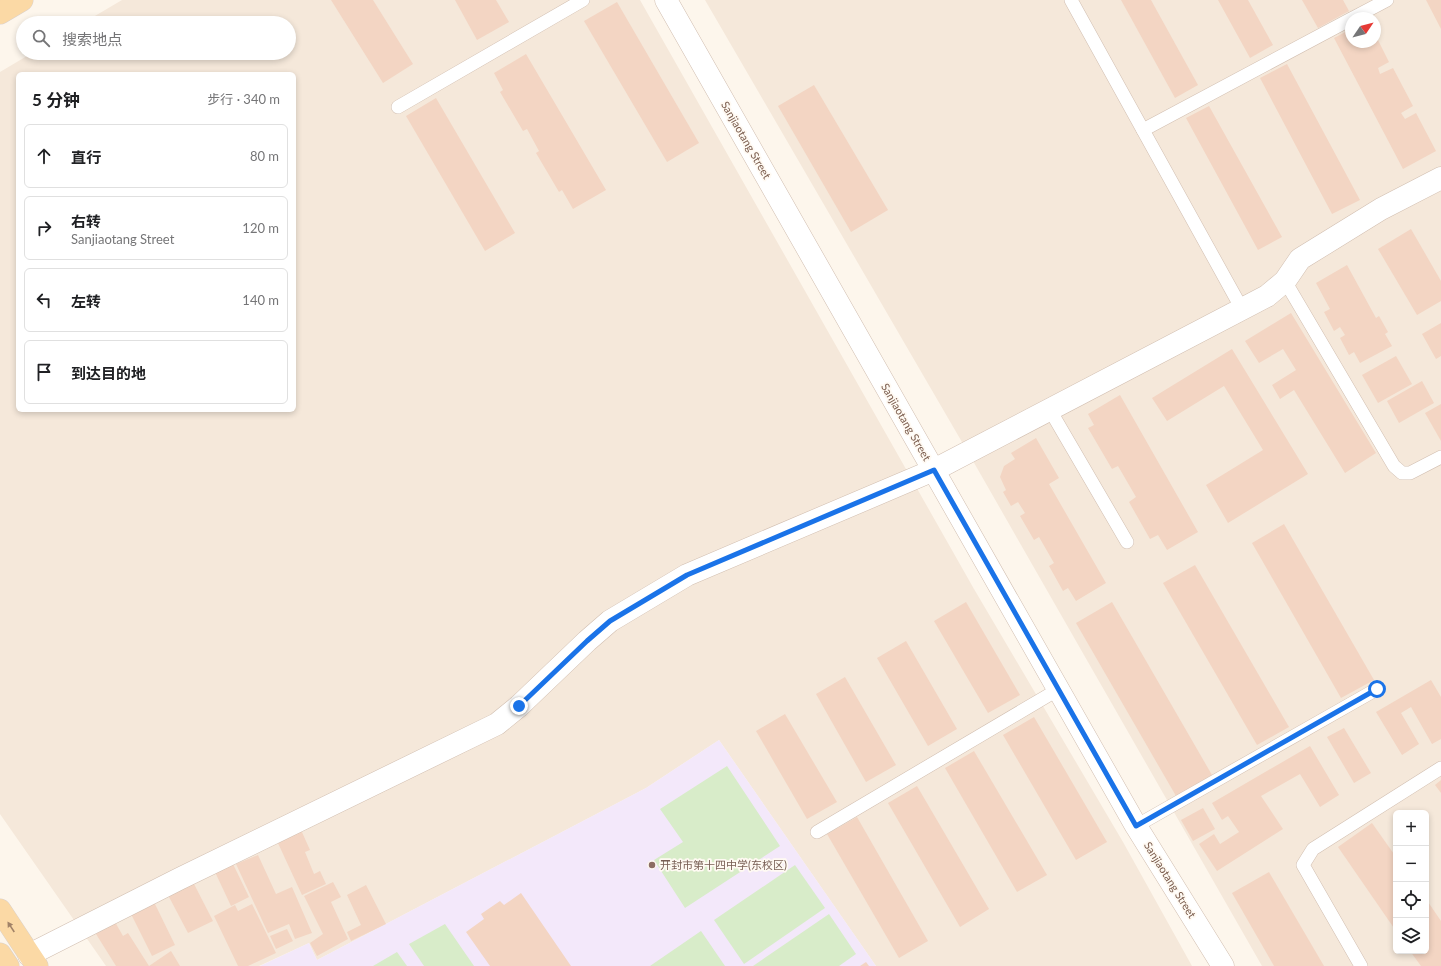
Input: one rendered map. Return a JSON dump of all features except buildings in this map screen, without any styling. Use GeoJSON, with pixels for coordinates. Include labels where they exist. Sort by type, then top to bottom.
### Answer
{"type":"FeatureCollection","features":[{"type":"Feature","properties":{"kind":"main road"},"geometry":{"type":"LineString","coordinates":[[0,13],[22,0]]}},
{"type":"Feature","properties":{"kind":"main road"},"geometry":{"type":"LineString","coordinates":[[0,910],[33,961]]}},
{"type":"Feature","properties":{"kind":"main road"},"geometry":{"type":"LineString","coordinates":[[0,954],[8,966]]}},
{"type":"Feature","properties":{"kind":"street","name":"Sanjiaotang Street"},"geometry":{"type":"LineString","coordinates":[[666,0],[1136,826],[1223,966]]}},
{"type":"Feature","properties":{"kind":"street"},"geometry":{"type":"LineString","coordinates":[[33,961],[186,876],[497,724],[519,706],[610,621],[687,575],[934,470],[1267,296],[1285,281],[1300,260],[1381,209],[1441,178]]}},
{"type":"Feature","properties":{"kind":"lane"},"geometry":{"type":"LineString","coordinates":[[398,107],[583,0]]}},
{"type":"Feature","properties":{"kind":"lane"},"geometry":{"type":"LineString","coordinates":[[1071,0],[1242,309]]}},
{"type":"Feature","properties":{"kind":"lane"},"geometry":{"type":"LineString","coordinates":[[1364,12],[1387,0]]}},
{"type":"Feature","properties":{"kind":"lane"},"geometry":{"type":"LineString","coordinates":[[1143,130],[1345,22]]}},
{"type":"Feature","properties":{"kind":"lane"},"geometry":{"type":"LineString","coordinates":[[1285,281],[1394,466],[1402,473],[1410,473],[1441,457]]}},
{"type":"Feature","properties":{"kind":"lane"},"geometry":{"type":"LineString","coordinates":[[1050,410],[1127,542]]}},
{"type":"Feature","properties":{"kind":"lane"},"geometry":{"type":"LineString","coordinates":[[816,832],[1058,689]]}},
{"type":"Feature","properties":{"kind":"lane"},"geometry":{"type":"LineString","coordinates":[[1136,826],[1377,689]]}},
{"type":"Feature","properties":{"kind":"lane"},"geometry":{"type":"LineString","coordinates":[[1362,966],[1303,865],[1313,849],[1441,768]]}},
{"type":"Feature","properties":{"kind":"shaded area"},"geometry":{"type":"Polygon","coordinates":[[[122,0],[640,0],[974,589],[1123,842],[1192,966],[876,966],[719,740],[646,788],[317,960],[309,943],[259,966],[106,966],[0,814],[0,72],[20,60],[296,60],[296,16],[95,16],[122,0]]]}},
{"type":"Feature","properties":{"kind":"shaded area"},"geometry":{"type":"Polygon","coordinates":[[[705,0],[1441,0],[1441,966],[1262,966],[973,461],[705,0]]]}},
{"type":"Feature","properties":{"kind":"shaded area","name":"开封市第十四中学(东校区)"},"geometry":{"type":"Polygon","coordinates":[[[719,740],[876,966],[260,966],[309,943],[317,960],[646,788],[719,740]]]}},
{"type":"Feature","properties":{"kind":"green space"},"geometry":{"type":"Polygon","coordinates":[[[727,766],[780,846],[685,908],[654,860],[683,842],[660,809],[727,766]]]}},
{"type":"Feature","properties":{"kind":"green space"},"geometry":{"type":"Polygon","coordinates":[[[795,865],[825,908],[744,964],[714,920],[795,865]]]}},
{"type":"Feature","properties":{"kind":"green space"},"geometry":{"type":"Polygon","coordinates":[[[829,914],[856,954],[839,966],[753,966],[829,914]]]}},
{"type":"Feature","properties":{"kind":"green space"},"geometry":{"type":"Polygon","coordinates":[[[445,924],[474,966],[424,966],[409,944],[445,924]]]}},
{"type":"Feature","properties":{"kind":"green space"},"geometry":{"type":"Polygon","coordinates":[[[701,931],[725,966],[650,966],[701,931]]]}},
{"type":"Feature","properties":{"kind":"green space"},"geometry":{"type":"Polygon","coordinates":[[[397,952],[407,966],[373,966],[397,952]]]}},
{"type":"Feature","properties":{"kind":"place","name":"开封市第十四中学(东校区)"},"geometry":{"type":"Point","coordinates":[652,865]}},
{"type":"Feature","properties":{"kind":"route"},"geometry":{"type":"LineString","coordinates":[[519,706],[610,621],[650,596],[687,575],[934,470],[1136,826],[1377,689]]}}]}
